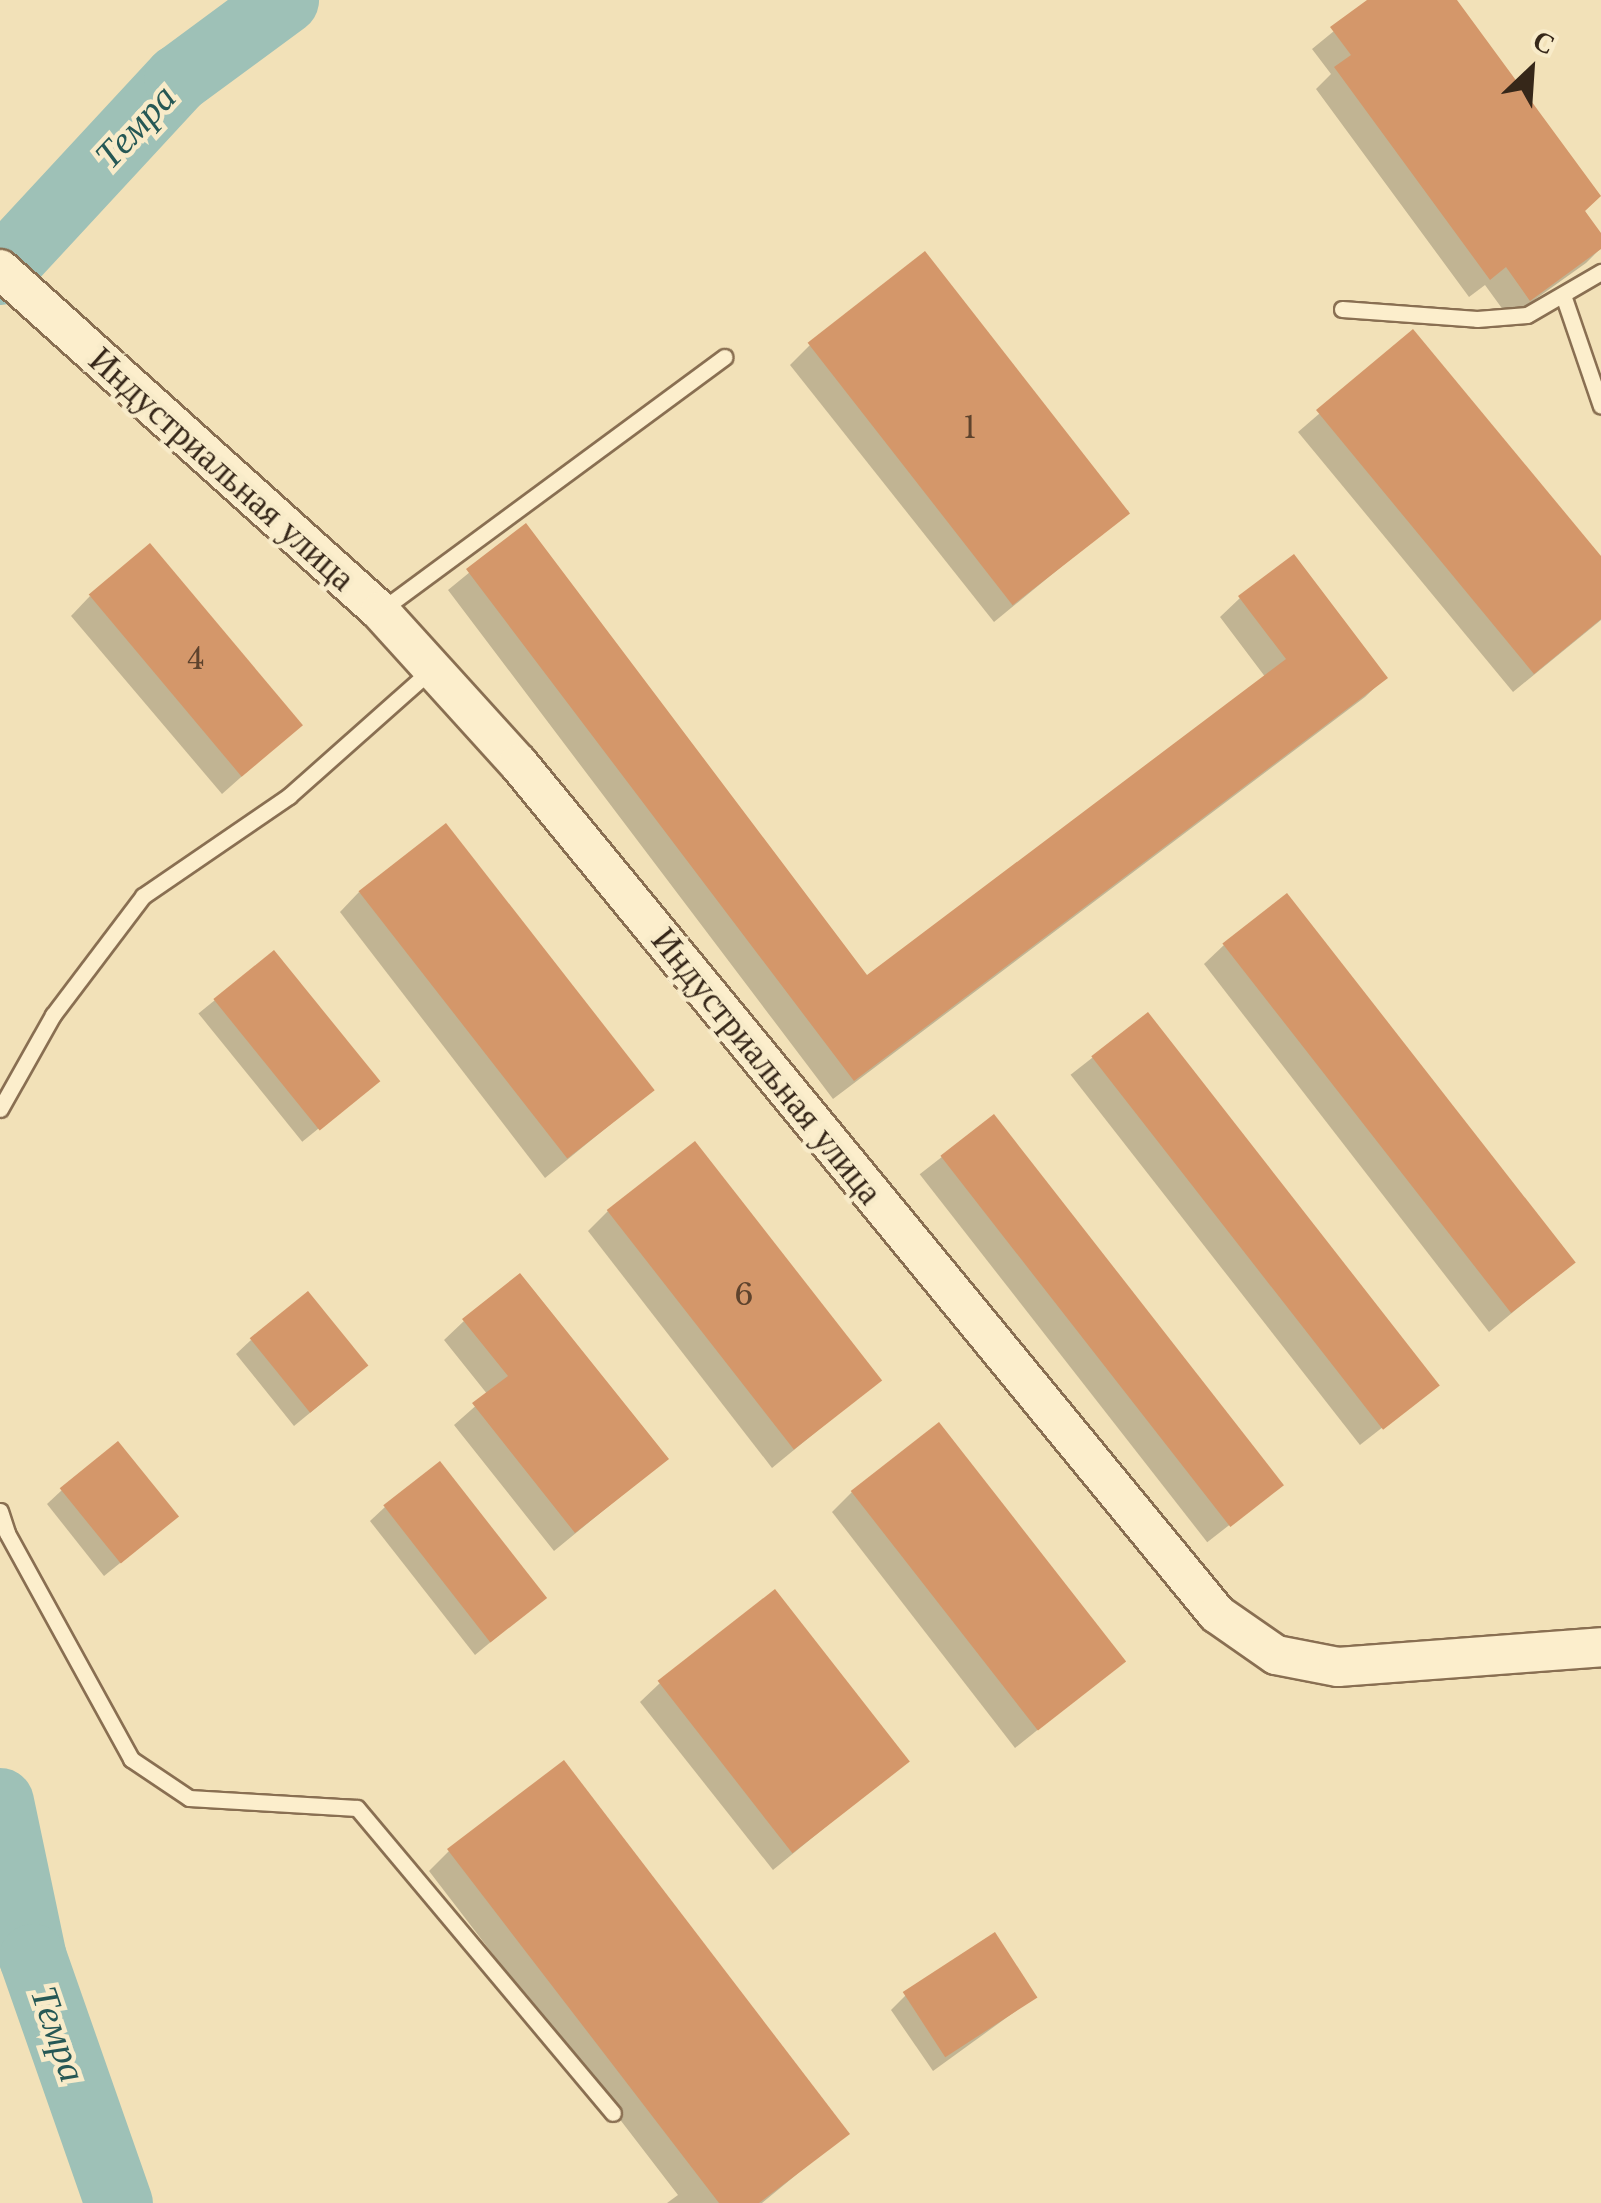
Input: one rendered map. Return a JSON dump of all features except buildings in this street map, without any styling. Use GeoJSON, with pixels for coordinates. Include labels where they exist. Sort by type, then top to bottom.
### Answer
{"type":"FeatureCollection","features":[{"type":"Feature","properties":{"kind":"street","name":"Индустриальная улица"},"geometry":{"type":"LineString","coordinates":[[0,269],[380,611],[518,764],[1217,1614],[1276,1656],[1338,1667],[1601,1648]]}},
{"type":"Feature","properties":{"kind":"lane"},"geometry":{"type":"LineString","coordinates":[[1342,309],[1477,320],[1527,315],[1601,272]]}},
{"type":"Feature","properties":{"kind":"lane"},"geometry":{"type":"LineString","coordinates":[[1563,295],[1601,406]]}},
{"type":"Feature","properties":{"kind":"lane"},"geometry":{"type":"LineString","coordinates":[[380,611],[725,356]]}},
{"type":"Feature","properties":{"kind":"lane"},"geometry":{"type":"LineString","coordinates":[[0,1109],[54,1015],[143,896],[288,796],[432,669]]}},
{"type":"Feature","properties":{"kind":"lane"},"geometry":{"type":"LineString","coordinates":[[0,1511],[16,1550],[131,1759],[189,1798],[356,1808],[613,2113]]}},
{"type":"Feature","properties":{"kind":"waterway","name":"Темра"},"geometry":{"type":"LineString","coordinates":[[0,271],[178,79],[285,0]]}},
{"type":"Feature","properties":{"kind":"waterway","name":"Темра"},"geometry":{"type":"LineString","coordinates":[[0,1802],[33,1958],[119,2203]]}}]}
